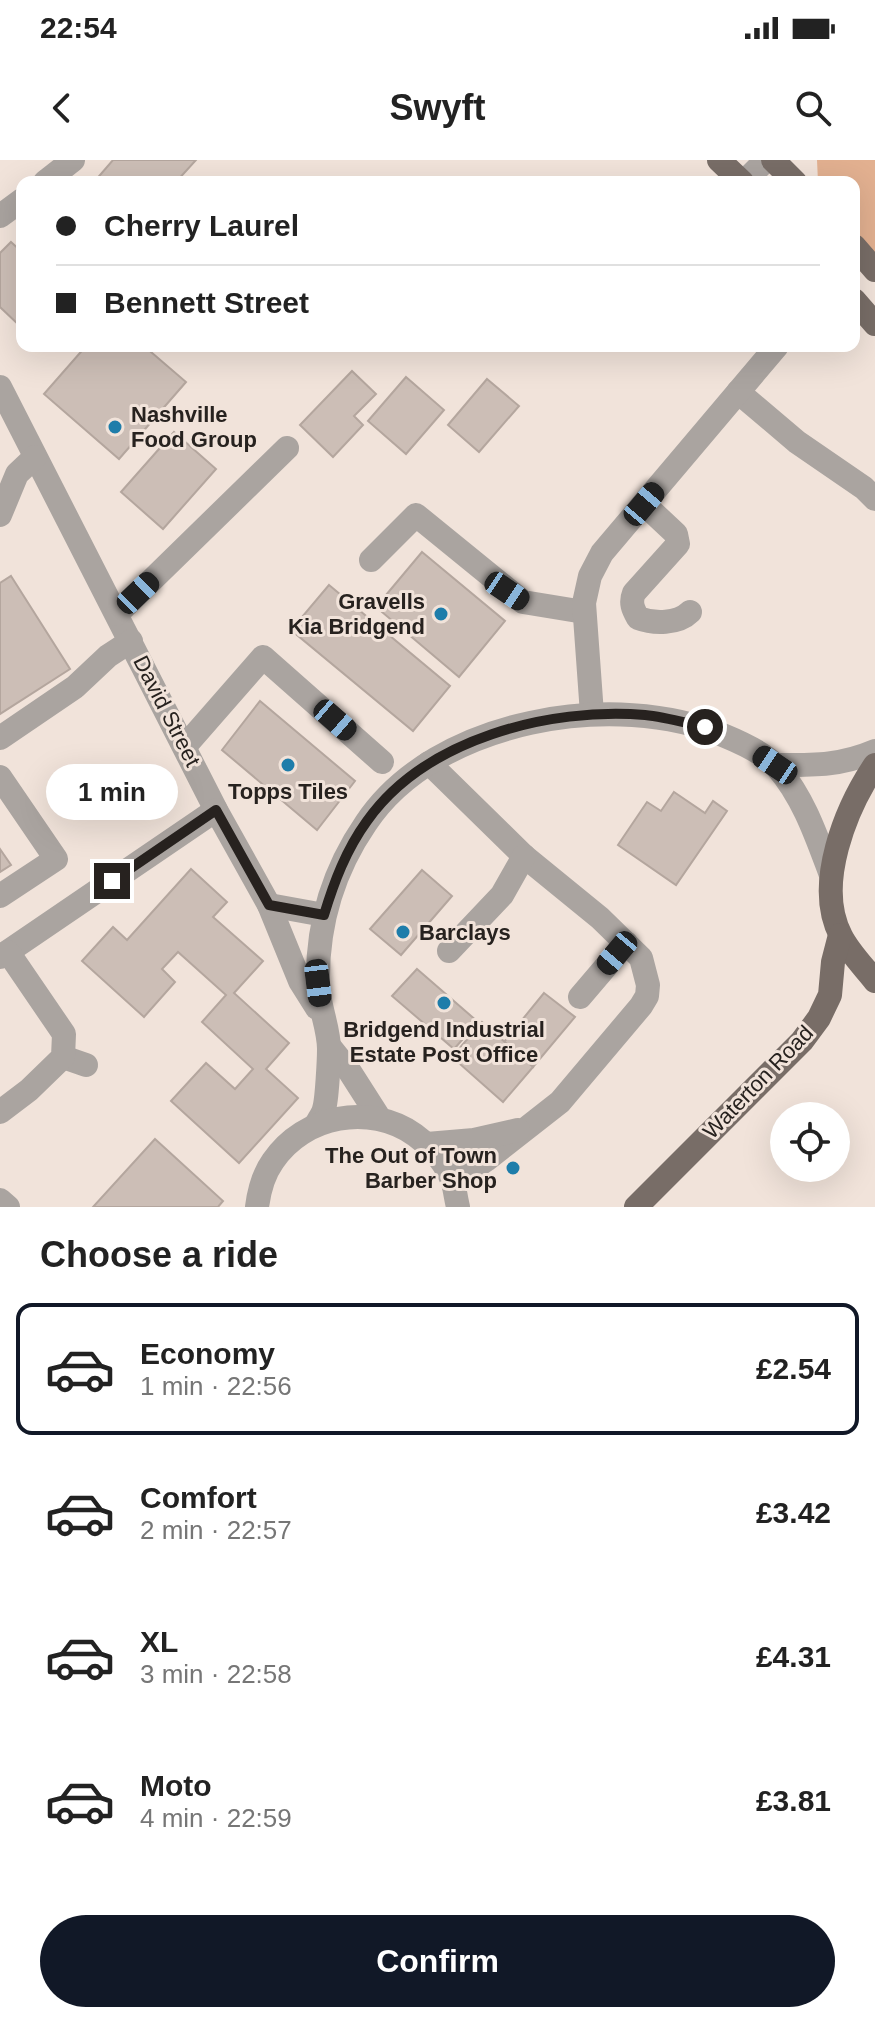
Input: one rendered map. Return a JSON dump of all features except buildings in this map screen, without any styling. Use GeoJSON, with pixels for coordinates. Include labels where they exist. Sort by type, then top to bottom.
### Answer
{"type":"FeatureCollection","features":[{"type":"Feature","properties":{"kind":"main road"},"geometry":{"type":"LineString","coordinates":[[719,160],[736,176]]}},
{"type":"Feature","properties":{"kind":"main road"},"geometry":{"type":"LineString","coordinates":[[773,160],[789,176]]}},
{"type":"Feature","properties":{"kind":"main road"},"geometry":{"type":"LineString","coordinates":[[860,253],[875,270]]}},
{"type":"Feature","properties":{"kind":"main road"},"geometry":{"type":"LineString","coordinates":[[860,307],[875,324]]}},
{"type":"Feature","properties":{"kind":"main road"},"geometry":{"type":"LineString","coordinates":[[875,765],[857,792],[831,875],[831,901],[840,935],[875,981]]}},
{"type":"Feature","properties":{"kind":"main road","name":"Waterton Road"},"geometry":{"type":"LineString","coordinates":[[636,1207],[802,1041],[819,1018],[830,995],[833,962],[840,935]]}},
{"type":"Feature","properties":{"kind":"street"},"geometry":{"type":"LineString","coordinates":[[53,176],[73,160]]}},
{"type":"Feature","properties":{"kind":"street"},"geometry":{"type":"LineString","coordinates":[[749,176],[766,160]]}},
{"type":"Feature","properties":{"kind":"street"},"geometry":{"type":"LineString","coordinates":[[592,714],[584,612],[590,576],[602,553],[772,352]]}},
{"type":"Feature","properties":{"kind":"street","name":"David Street"},"geometry":{"type":"LineString","coordinates":[[0,387],[186,745],[216,810],[269,905],[300,981],[322,1017]]}},
{"type":"Feature","properties":{"kind":"street"},"geometry":{"type":"LineString","coordinates":[[738,392],[797,442],[875,499]]}},
{"type":"Feature","properties":{"kind":"street"},"geometry":{"type":"LineString","coordinates":[[117,614],[287,448]]}},
{"type":"Feature","properties":{"kind":"street"},"geometry":{"type":"LineString","coordinates":[[0,515],[17,474],[35,457]]}},
{"type":"Feature","properties":{"kind":"street"},"geometry":{"type":"LineString","coordinates":[[644,504],[676,534],[678,544],[634,593],[631,601],[633,610],[638,618],[647,621],[671,621],[685,618],[690,612]]}},
{"type":"Feature","properties":{"kind":"street"},"geometry":{"type":"LineString","coordinates":[[371,560],[416,515],[523,602],[584,612]]}},
{"type":"Feature","properties":{"kind":"street"},"geometry":{"type":"LineString","coordinates":[[0,738],[75,687],[108,656],[131,641]]}},
{"type":"Feature","properties":{"kind":"street"},"geometry":{"type":"LineString","coordinates":[[186,745],[263,657],[382,762]]}},
{"type":"Feature","properties":{"kind":"street"},"geometry":{"type":"LineString","coordinates":[[316,1125],[324,1110],[330,1047],[318,983],[324,915],[338,871],[367,821],[396,788],[429,763],[480,737],[540,722],[592,714],[647,715],[705,727],[743,743],[775,765],[809,816],[831,875]]}},
{"type":"Feature","properties":{"kind":"street"},"geometry":{"type":"LineString","coordinates":[[775,765],[826,765],[851,761],[875,751]]}},
{"type":"Feature","properties":{"kind":"street"},"geometry":{"type":"LineString","coordinates":[[429,763],[524,856],[600,918],[641,958],[646,969],[647,996],[560,1102],[453,1183]]}},
{"type":"Feature","properties":{"kind":"street"},"geometry":{"type":"LineString","coordinates":[[0,777],[56,859],[0,896]]}},
{"type":"Feature","properties":{"kind":"street"},"geometry":{"type":"LineString","coordinates":[[2,1106],[74,1061],[64,1034],[4,954],[216,810]]}},
{"type":"Feature","properties":{"kind":"street"},"geometry":{"type":"LineString","coordinates":[[449,951],[502,895],[524,856]]}},
{"type":"Feature","properties":{"kind":"street"},"geometry":{"type":"LineString","coordinates":[[269,905],[324,915]]}},
{"type":"Feature","properties":{"kind":"street"},"geometry":{"type":"LineString","coordinates":[[580,997],[626,943]]}},
{"type":"Feature","properties":{"kind":"street"},"geometry":{"type":"LineString","coordinates":[[330,1047],[380,1119]]}},
{"type":"Feature","properties":{"kind":"street"},"geometry":{"type":"LineString","coordinates":[[257,1207],[260,1187],[273,1161],[292,1140],[316,1125],[336,1118],[358,1116],[380,1119],[405,1128],[427,1144],[442,1162],[453,1183],[458,1207]]}},
{"type":"Feature","properties":{"kind":"street"},"geometry":{"type":"LineString","coordinates":[[427,1144],[474,1140],[528,1128]]}},
{"type":"Feature","properties":{"kind":"street"},"geometry":{"type":"LineString","coordinates":[[0,1200],[8,1207]]}},
{"type":"Feature","properties":{"kind":"shaded area"},"geometry":{"type":"Polygon","coordinates":[[[817,160],[875,160],[875,265],[860,246],[860,176],[818,176],[817,160]]]}},
{"type":"Feature","properties":{"kind":"place","name":"Nashville Food Group"},"geometry":{"type":"Point","coordinates":[115,427]}},
{"type":"Feature","properties":{"kind":"place","name":"Gravells Kia Bridgend"},"geometry":{"type":"Point","coordinates":[441,614]}},
{"type":"Feature","properties":{"kind":"place","name":"Topps Tiles"},"geometry":{"type":"Point","coordinates":[288,765]}},
{"type":"Feature","properties":{"kind":"place","name":"Barclays"},"geometry":{"type":"Point","coordinates":[403,932]}},
{"type":"Feature","properties":{"kind":"place","name":"Bridgend Industrial Estate Post Office"},"geometry":{"type":"Point","coordinates":[444,1003]}},
{"type":"Feature","properties":{"kind":"place","name":"The Out of Town Barber Shop"},"geometry":{"type":"Point","coordinates":[513,1168]}},
{"type":"Feature","properties":{"kind":"route"},"geometry":{"type":"LineString","coordinates":[[112,881],[216,810],[269,905],[324,915],[338,871],[367,821],[396,788],[429,763],[480,737],[540,722],[592,714],[647,715],[705,727]]}}]}
